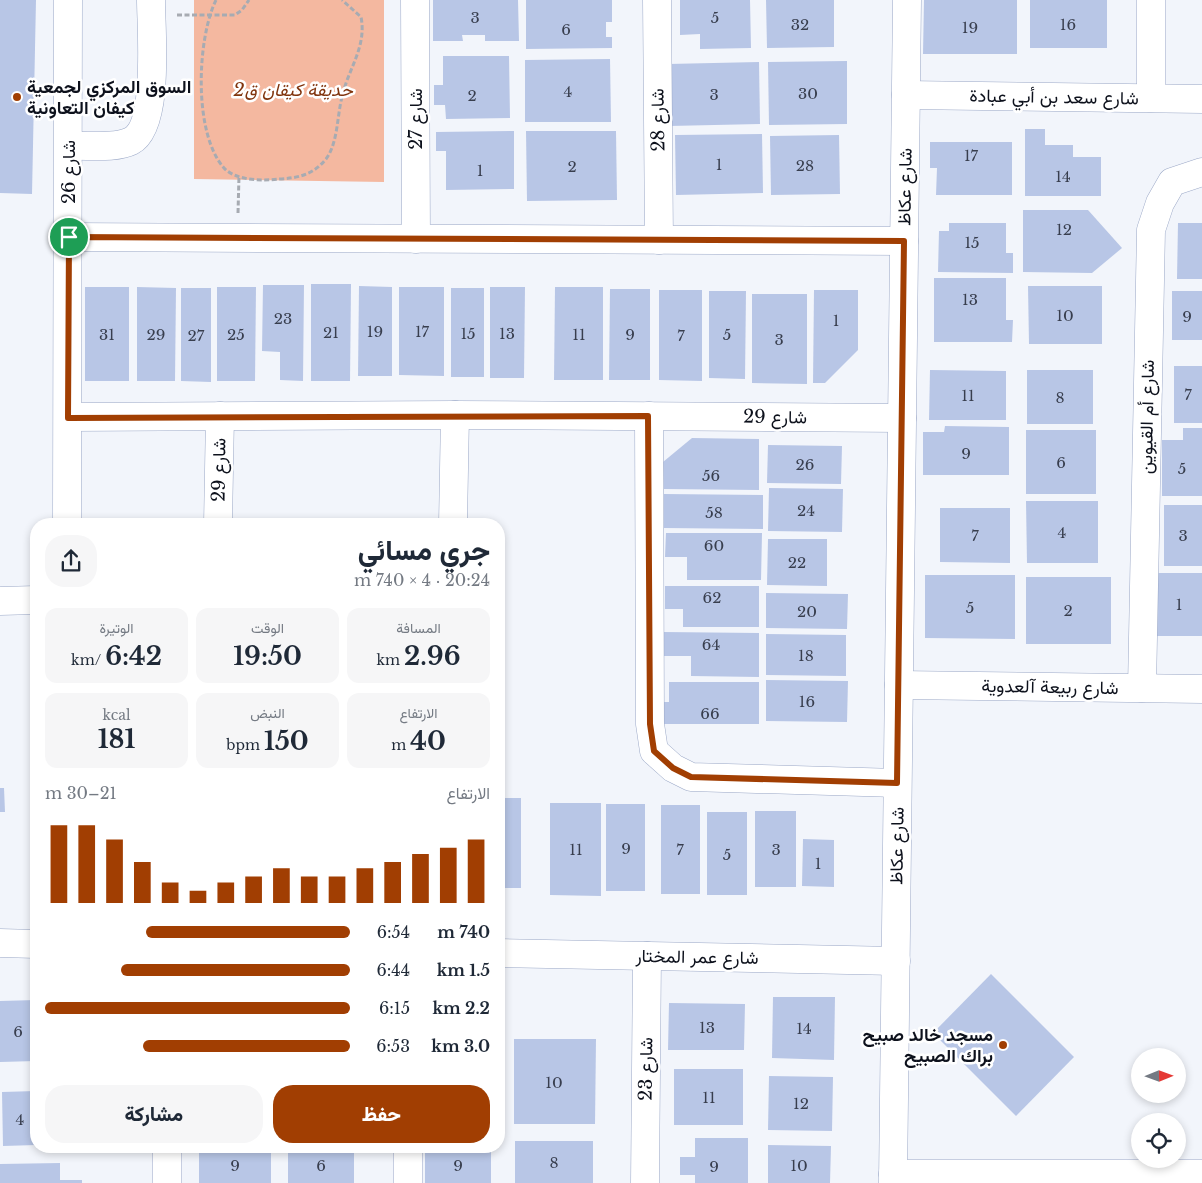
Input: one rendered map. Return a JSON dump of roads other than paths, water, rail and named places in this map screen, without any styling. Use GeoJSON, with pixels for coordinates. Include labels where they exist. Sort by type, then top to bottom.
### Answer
{"type":"FeatureCollection","features":[{"type":"Feature","properties":{"kind":"street","name":"شارع 26"},"geometry":{"type":"LineString","coordinates":[[67,518],[70,146],[68,0]]}},
{"type":"Feature","properties":{"kind":"street","name":"شارع 27"},"geometry":{"type":"LineString","coordinates":[[415,0],[416,238]]}},
{"type":"Feature","properties":{"kind":"street","name":"شارع 28"},"geometry":{"type":"LineString","coordinates":[[657,0],[659,240]]}},
{"type":"Feature","properties":{"kind":"street","name":"شارع عكاظ"},"geometry":{"type":"LineString","coordinates":[[893,1178],[907,0]]}},
{"type":"Feature","properties":{"kind":"street"},"geometry":{"type":"LineString","coordinates":[[1151,0],[1151,98]]}},
{"type":"Feature","properties":{"kind":"street"},"geometry":{"type":"LineString","coordinates":[[70,146],[122,143],[131,141],[140,133],[148,118],[151,99],[151,7]]}},
{"type":"Feature","properties":{"kind":"street","name":"شارع سعد بن أبي عبادة"},"geometry":{"type":"LineString","coordinates":[[906,95],[1202,99]]}},
{"type":"Feature","properties":{"kind":"street","name":"شارع أم القيوين"},"geometry":{"type":"LineString","coordinates":[[1142,688],[1151,230],[1160,203],[1172,182],[1202,172]]}},
{"type":"Feature","properties":{"kind":"street"},"geometry":{"type":"LineString","coordinates":[[69,237],[904,241]]}},
{"type":"Feature","properties":{"kind":"street"},"geometry":{"type":"LineString","coordinates":[[453,518],[455,415]]}},
{"type":"Feature","properties":{"kind":"street","name":"شارع 29"},"geometry":{"type":"LineString","coordinates":[[68,418],[455,415],[902,418]]}},
{"type":"Feature","properties":{"kind":"street","name":"شارع 29"},"geometry":{"type":"LineString","coordinates":[[218,518],[220,416]]}},
{"type":"Feature","properties":{"kind":"street"},"geometry":{"type":"LineString","coordinates":[[648,416],[650,724],[654,751],[673,768],[691,777],[897,783]]}},
{"type":"Feature","properties":{"kind":"street"},"geometry":{"type":"LineString","coordinates":[[0,600],[30,600]]}},
{"type":"Feature","properties":{"kind":"street","name":"شارع ربيعة آلعدوية"},"geometry":{"type":"LineString","coordinates":[[899,685],[1202,689]]}},
{"type":"Feature","properties":{"kind":"street"},"geometry":{"type":"LineString","coordinates":[[0,943],[30,944]]}},
{"type":"Feature","properties":{"kind":"street","name":"شارع عمر المختار"},"geometry":{"type":"LineString","coordinates":[[505,953],[896,961]]}},
{"type":"Feature","properties":{"kind":"street","name":"شارع 23"},"geometry":{"type":"LineString","coordinates":[[645,1183],[647,956]]}},
{"type":"Feature","properties":{"kind":"street"},"geometry":{"type":"LineString","coordinates":[[167,1153],[167,1183]]}},
{"type":"Feature","properties":{"kind":"street"},"geometry":{"type":"LineString","coordinates":[[408,1153],[408,1183]]}},
{"type":"Feature","properties":{"kind":"street"},"geometry":{"type":"LineString","coordinates":[[893,1178],[1140,1178],[1202,1174]]}},
{"type":"Feature","properties":{"kind":"place","name":"السوق المركزي لجمعية كيفان التعاونية"},"geometry":{"type":"Point","coordinates":[17,97]}},
{"type":"Feature","properties":{"kind":"place","name":"مسجد خالد صبيح براك الصبيح"},"geometry":{"type":"Point","coordinates":[1003,1045]}},
{"type":"Feature","properties":{"kind":"park label","name":"حديقة كيقان ق2"},"geometry":{"type":"Point","coordinates":[293,90]}}]}
